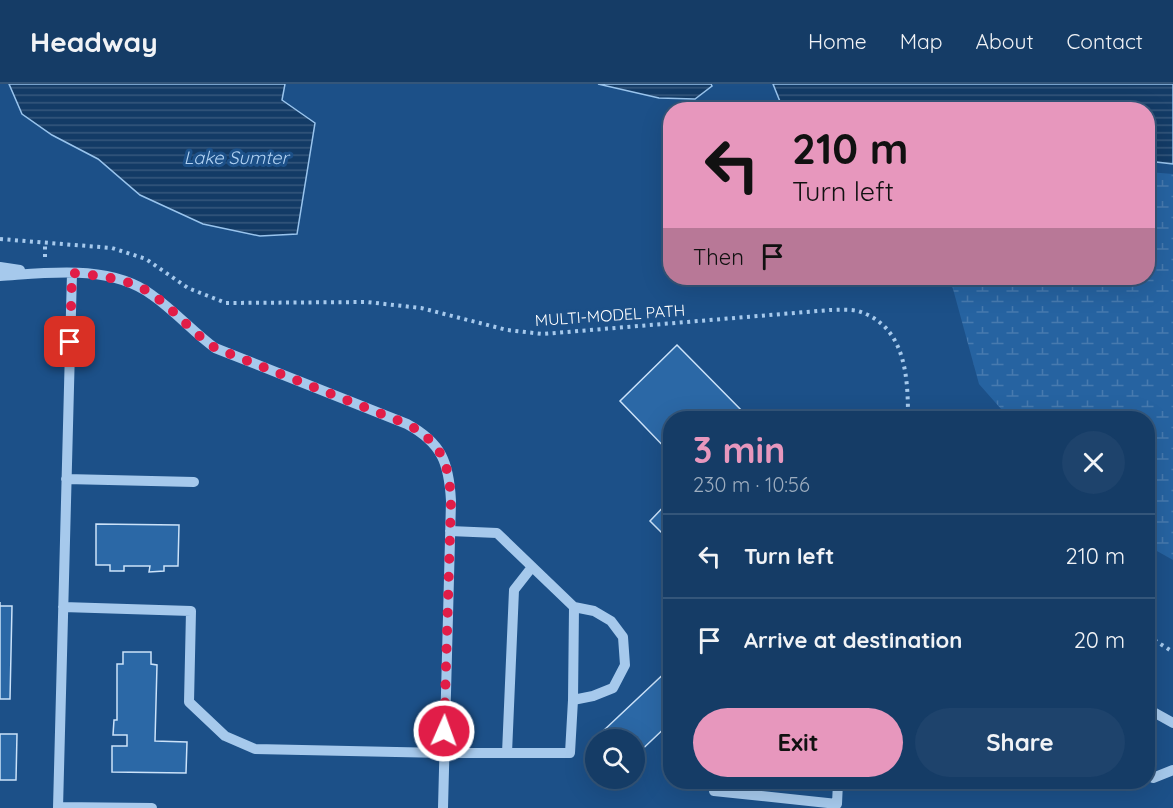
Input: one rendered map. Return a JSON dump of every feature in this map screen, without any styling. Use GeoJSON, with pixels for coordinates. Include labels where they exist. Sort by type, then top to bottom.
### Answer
{"type":"FeatureCollection","features":[{"type":"Feature","properties":{"kind":"street"},"geometry":{"type":"LineString","coordinates":[[0,267],[44,273]]}},
{"type":"Feature","properties":{"kind":"street"},"geometry":{"type":"LineString","coordinates":[[72,273],[58,808],[152,808]]}},
{"type":"Feature","properties":{"kind":"street"},"geometry":{"type":"LineString","coordinates":[[0,276],[72,273],[103,276],[129,283],[151,294],[194,333],[215,348],[407,424],[425,434],[446,464],[451,501],[442,808]]}},
{"type":"Feature","properties":{"kind":"street"},"geometry":{"type":"LineString","coordinates":[[66,479],[194,482]]}},
{"type":"Feature","properties":{"kind":"street"},"geometry":{"type":"LineString","coordinates":[[450,531],[497,533],[574,607],[594,611],[611,621],[623,637],[625,665],[613,688],[594,696],[573,700]]}},
{"type":"Feature","properties":{"kind":"street"},"geometry":{"type":"LineString","coordinates":[[507,753],[514,590],[532,567]]}},
{"type":"Feature","properties":{"kind":"street"},"geometry":{"type":"LineString","coordinates":[[63,607],[191,611],[189,702],[225,736],[255,748],[443,753],[570,753],[574,607]]}},
{"type":"Feature","properties":{"kind":"street"},"geometry":{"type":"LineString","coordinates":[[1155,713],[1173,723]]}},
{"type":"Feature","properties":{"kind":"street"},"geometry":{"type":"LineString","coordinates":[[1155,778],[1173,770]]}},
{"type":"Feature","properties":{"kind":"street"},"geometry":{"type":"LineString","coordinates":[[716,789],[714,791],[837,806],[838,789]]}},
{"type":"Feature","properties":{"kind":"path","name":"MULTI-MODEL PATH"},"geometry":{"type":"LineString","coordinates":[[0,239],[112,248],[146,259],[188,288],[226,303],[367,302],[421,308],[507,330],[543,334],[830,310],[857,311],[879,321],[896,342],[905,365],[908,411]]}},
{"type":"Feature","properties":{"kind":"path"},"geometry":{"type":"LineString","coordinates":[[1155,640],[1173,652]]}},
{"type":"Feature","properties":{"kind":"green space"},"geometry":{"type":"Polygon","coordinates":[[[1155,173],[1173,174],[1173,560],[1155,550],[1155,411],[1003,411],[979,384],[952,285],[1155,285],[1155,173]]]}},
{"type":"Feature","properties":{"kind":"water","name":"Lake Sumter"},"geometry":{"type":"Polygon","coordinates":[[[9,84],[285,84],[282,100],[315,123],[297,234],[260,236],[203,224],[140,195],[98,159],[52,135],[22,114],[9,84]]]}},
{"type":"Feature","properties":{"kind":"water"},"geometry":{"type":"Polygon","coordinates":[[[598,84],[711,84],[712,86],[695,99],[659,98],[598,84]]]}},
{"type":"Feature","properties":{"kind":"water"},"geometry":{"type":"Polygon","coordinates":[[[773,84],[1173,84],[1173,164],[1155,162],[1155,102],[780,102],[773,84]]]}},
{"type":"Feature","properties":{"kind":"building"},"geometry":{"type":"Polygon","coordinates":[[[677,345],[742,411],[663,411],[663,446],[620,401],[677,345]]]}},
{"type":"Feature","properties":{"kind":"building"},"geometry":{"type":"Polygon","coordinates":[[[663,507],[663,534],[650,521],[663,507]]]}},
{"type":"Feature","properties":{"kind":"building"},"geometry":{"type":"Polygon","coordinates":[[[96,524],[179,525],[178,566],[164,566],[164,571],[149,572],[150,566],[124,566],[124,571],[110,571],[110,565],[96,565],[96,524]]]}},
{"type":"Feature","properties":{"kind":"building"},"geometry":{"type":"Polygon","coordinates":[[[0,606],[12,606],[10,699],[0,699],[0,606]]]}},
{"type":"Feature","properties":{"kind":"building"},"geometry":{"type":"Polygon","coordinates":[[[123,652],[151,652],[151,664],[157,665],[155,741],[187,742],[186,773],[112,772],[112,746],[127,746],[127,735],[113,735],[114,720],[117,720],[117,664],[123,664],[123,652]]]}},
{"type":"Feature","properties":{"kind":"building"},"geometry":{"type":"Polygon","coordinates":[[[663,675],[663,730],[645,747],[645,729],[605,729],[663,675]]]}},
{"type":"Feature","properties":{"kind":"building"},"geometry":{"type":"Polygon","coordinates":[[[0,734],[17,734],[16,780],[0,780],[0,734]]]}},
{"type":"Feature","properties":{"kind":"route"},"geometry":{"type":"LineString","coordinates":[[70,342],[72,273],[103,276],[129,283],[151,294],[194,333],[215,348],[407,424],[425,434],[437,448],[446,464],[450,480],[444,731]]}}]}
